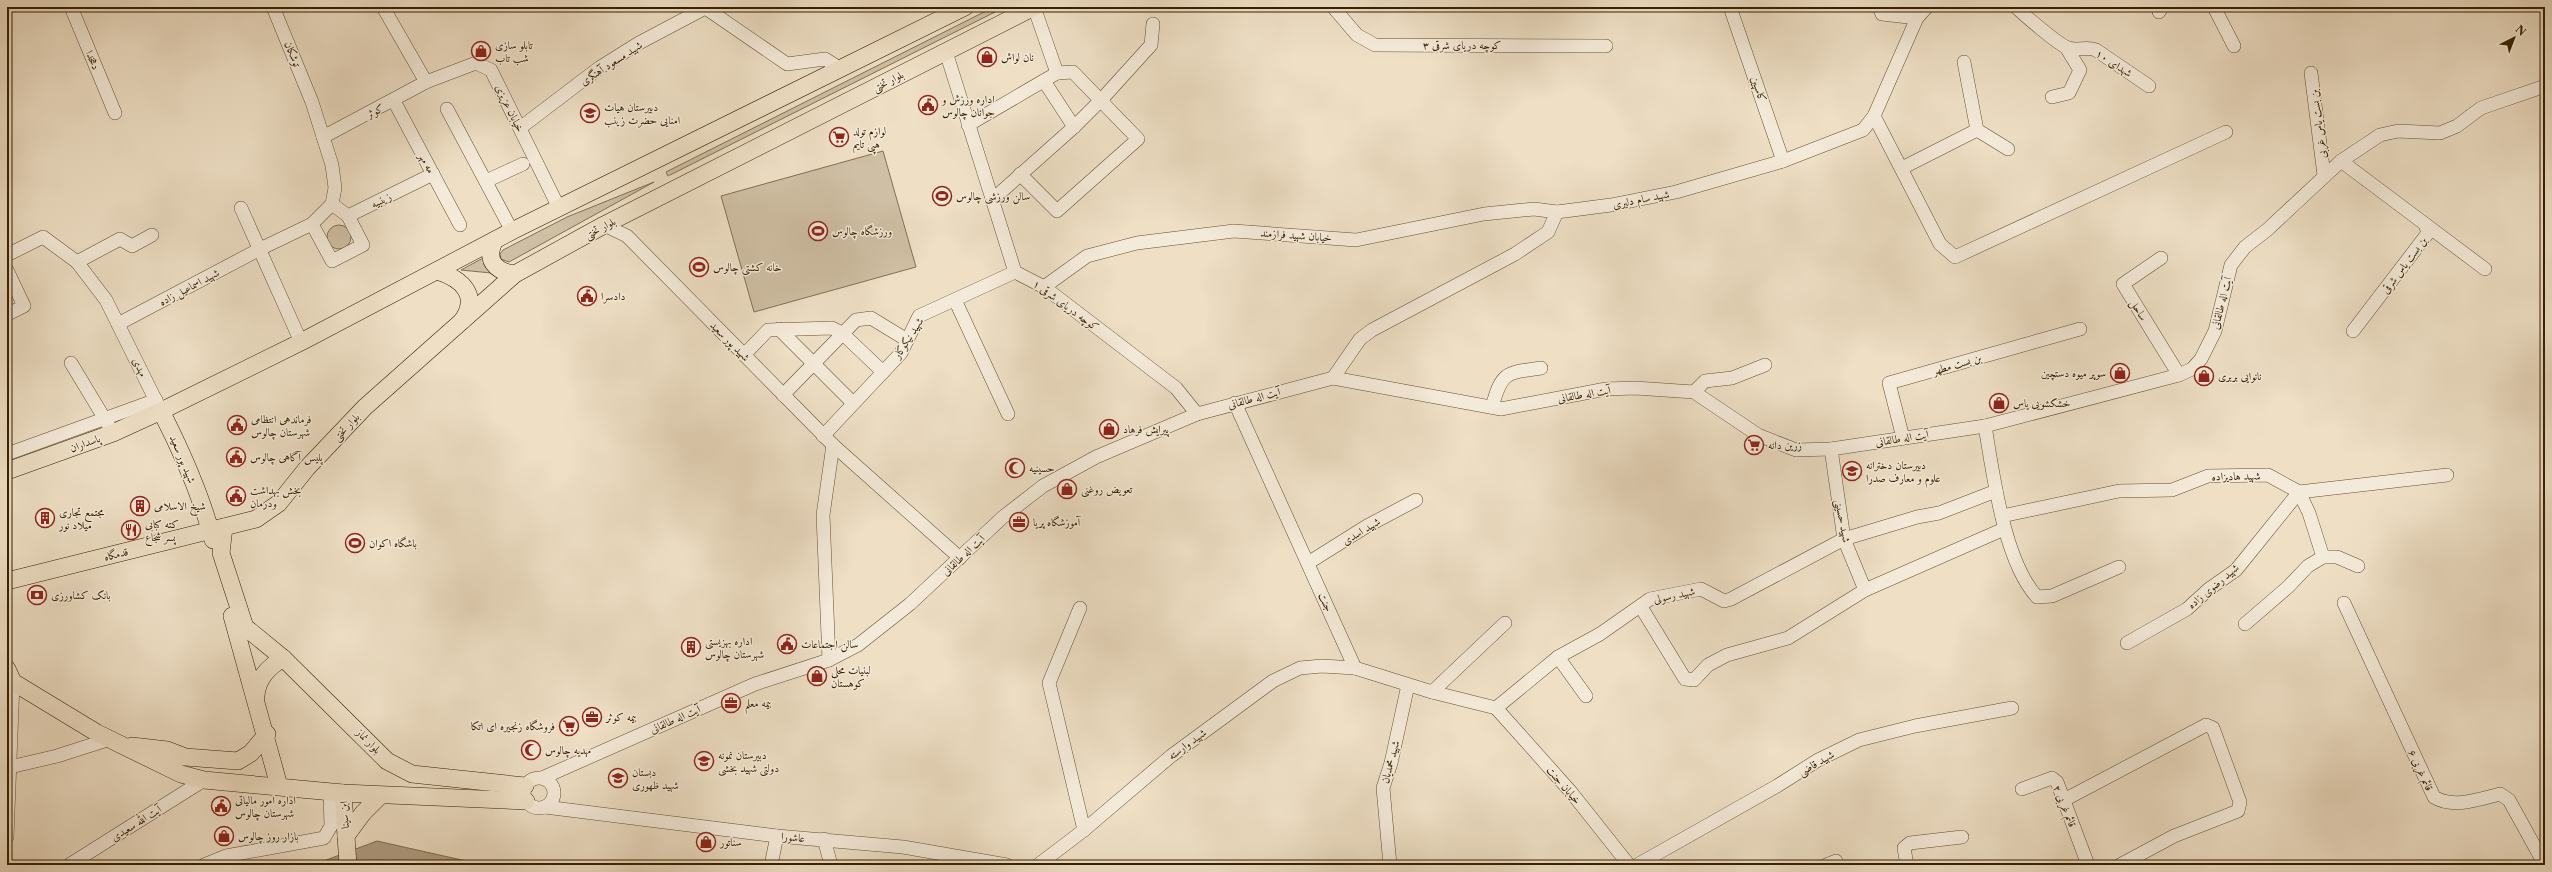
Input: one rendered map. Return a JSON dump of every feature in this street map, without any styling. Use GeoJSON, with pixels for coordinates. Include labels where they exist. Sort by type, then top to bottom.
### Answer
{"type":"FeatureCollection","features":[{"type":"Feature","properties":{"kind":"main road"},"geometry":{"type":"LineString","coordinates":[[158,405],[301,342],[512,231],[965,7]]}},
{"type":"Feature","properties":{"kind":"main road","name":"بلوار تختی"},"geometry":{"type":"LineString","coordinates":[[217,529],[256,519],[279,503],[307,468],[364,407],[515,274],[604,225],[1034,7]]}},
{"type":"Feature","properties":{"kind":"main road"},"geometry":{"type":"LineString","coordinates":[[495,240],[490,253],[494,265],[504,273],[515,274]]}},
{"type":"Feature","properties":{"kind":"main road"},"geometry":{"type":"LineString","coordinates":[[437,271],[456,278],[466,289],[469,303],[462,321]]}},
{"type":"Feature","properties":{"kind":"main road","name":"شهید پور سعید"},"geometry":{"type":"LineString","coordinates":[[158,405],[217,529],[256,696],[279,786]]}},
{"type":"Feature","properties":{"kind":"main road","name":"پاسداران"},"geometry":{"type":"LineString","coordinates":[[7,471],[158,405]]}},
{"type":"Feature","properties":{"kind":"main road","name":"قدمگاه"},"geometry":{"type":"LineString","coordinates":[[7,581],[217,529]]}},
{"type":"Feature","properties":{"kind":"main road","name":"بلوار نماز"},"geometry":{"type":"LineString","coordinates":[[217,529],[221,553],[245,627],[283,658],[387,761],[412,774],[525,794]]}},
{"type":"Feature","properties":{"kind":"main road"},"geometry":{"type":"LineString","coordinates":[[256,696],[258,684],[264,673],[283,658]]}},
{"type":"Feature","properties":{"kind":"main road"},"geometry":{"type":"LineString","coordinates":[[10,682],[115,742],[181,774],[204,780],[380,796],[525,794]]}},
{"type":"Feature","properties":{"kind":"main road"},"geometry":{"type":"LineString","coordinates":[[115,742],[166,750],[185,757],[238,761],[252,753],[266,734]]}},
{"type":"Feature","properties":{"kind":"main road","name":"ابن سینا"},"geometry":{"type":"LineString","coordinates":[[337,793],[346,836],[348,865]]}},
{"type":"Feature","properties":{"kind":"main road"},"geometry":{"type":"LineString","coordinates":[[346,836],[363,813],[380,796]]}},
{"type":"Feature","properties":{"kind":"street","name":"دهخدا"},"geometry":{"type":"LineString","coordinates":[[71,7],[115,113]]}},
{"type":"Feature","properties":{"kind":"street","name":"توشکان"},"geometry":{"type":"LineString","coordinates":[[273,7],[312,102],[323,137]]}},
{"type":"Feature","properties":{"kind":"street"},"geometry":{"type":"LineString","coordinates":[[383,7],[426,82]]}},
{"type":"Feature","properties":{"kind":"street"},"geometry":{"type":"LineString","coordinates":[[1034,7],[1057,73]]}},
{"type":"Feature","properties":{"kind":"street","name":"کوچه دریای شرقی ۳"},"geometry":{"type":"LineString","coordinates":[[1333,7],[1357,35],[1375,45],[1606,46]]}},
{"type":"Feature","properties":{"kind":"street"},"geometry":{"type":"LineString","coordinates":[[1879,7],[1882,14],[1917,18]]}},
{"type":"Feature","properties":{"kind":"street","name":"شهید سام دلیری"},"geometry":{"type":"LineString","coordinates":[[1556,212],[1611,205],[1676,192],[1783,161],[1863,130],[1874,116],[1917,18],[1927,7]]}},
{"type":"Feature","properties":{"kind":"street"},"geometry":{"type":"LineString","coordinates":[[2214,7],[2234,46]]}},
{"type":"Feature","properties":{"kind":"street"},"geometry":{"type":"LineString","coordinates":[[707,8],[787,64],[825,59],[841,69]]}},
{"type":"Feature","properties":{"kind":"street","name":"شهید مسعود آهنگری"},"geometry":{"type":"LineString","coordinates":[[520,128],[599,68],[639,43],[707,8]]}},
{"type":"Feature","properties":{"kind":"street"},"geometry":{"type":"LineString","coordinates":[[2019,8],[2066,47],[2080,70],[2069,93],[2052,97]]}},
{"type":"Feature","properties":{"kind":"street","name":"کاسپين"},"geometry":{"type":"LineString","coordinates":[[1732,12],[1783,161]]}},
{"type":"Feature","properties":{"kind":"street"},"geometry":{"type":"LineString","coordinates":[[992,200],[1074,127],[1102,99],[1151,45],[1152,24]]}},
{"type":"Feature","properties":{"kind":"street","name":"شهدای ۱۰"},"geometry":{"type":"LineString","coordinates":[[2066,47],[2078,50],[2089,48],[2096,50],[2149,86]]}},
{"type":"Feature","properties":{"kind":"street"},"geometry":{"type":"LineString","coordinates":[[946,52],[1015,272]]}},
{"type":"Feature","properties":{"kind":"street"},"geometry":{"type":"LineString","coordinates":[[1964,62],[1977,130],[2008,149]]}},
{"type":"Feature","properties":{"kind":"street","name":"خیابان عزیزی"},"geometry":{"type":"LineString","coordinates":[[426,82],[476,63],[491,70],[559,208]]}},
{"type":"Feature","properties":{"kind":"street"},"geometry":{"type":"LineString","coordinates":[[968,125],[1057,73],[1073,72],[1102,99],[1138,139],[1057,211],[1020,174]]}},
{"type":"Feature","properties":{"kind":"street","name":"بن بست یاس غربی"},"geometry":{"type":"LineString","coordinates":[[2311,73],[2324,176]]}},
{"type":"Feature","properties":{"kind":"street"},"geometry":{"type":"LineString","coordinates":[[1044,81],[1074,127]]}},
{"type":"Feature","properties":{"kind":"street","name":"کوثر"},"geometry":{"type":"LineString","coordinates":[[323,137],[394,101],[426,82]]}},
{"type":"Feature","properties":{"kind":"street","name":"آیت اله طالقانی"},"geometry":{"type":"LineString","coordinates":[[542,778],[755,684],[829,660],[858,645],[910,604],[1004,517],[1042,486],[1096,457],[1197,414],[1333,378],[1501,409],[1606,389],[1634,388],[1694,392],[1758,435],[1796,450],[1831,449],[1985,426],[2179,375],[2192,368],[2201,359],[2215,331],[2230,265],[2245,247],[2267,230],[2341,161],[2380,135],[2398,131],[2440,133],[2458,126],[2481,108],[2545,86]]}},
{"type":"Feature","properties":{"kind":"street","name":"مه مهر"},"geometry":{"type":"LineString","coordinates":[[394,101],[460,225]]}},
{"type":"Feature","properties":{"kind":"street"},"geometry":{"type":"LineString","coordinates":[[447,109],[512,231]]}},
{"type":"Feature","properties":{"kind":"street"},"geometry":{"type":"LineString","coordinates":[[1874,116],[1940,244],[1955,257],[2226,132]]}},
{"type":"Feature","properties":{"kind":"street"},"geometry":{"type":"LineString","coordinates":[[1902,168],[1977,130]]}},
{"type":"Feature","properties":{"kind":"street"},"geometry":{"type":"LineString","coordinates":[[312,224],[332,261],[363,245],[348,216],[332,204],[335,176],[323,137]]}},
{"type":"Feature","properties":{"kind":"street","name":"بن بست یاس شرقی"},"geometry":{"type":"LineString","coordinates":[[2341,161],[2426,224],[2428,233],[2353,331]]}},
{"type":"Feature","properties":{"kind":"street"},"geometry":{"type":"LineString","coordinates":[[486,181],[523,164]]}},
{"type":"Feature","properties":{"kind":"street","name":"زینبیه"},"geometry":{"type":"LineString","coordinates":[[348,216],[432,174]]}},
{"type":"Feature","properties":{"kind":"street","name":"شهید اسماعیل زاده"},"geometry":{"type":"LineString","coordinates":[[118,324],[260,249],[312,224],[332,204]]}},
{"type":"Feature","properties":{"kind":"street"},"geometry":{"type":"LineString","coordinates":[[241,208],[301,342]]}},
{"type":"Feature","properties":{"kind":"street","name":"خیابان شهید فرازمند"},"geometry":{"type":"LineString","coordinates":[[1044,287],[1087,256],[1137,244],[1234,231],[1356,240],[1484,214],[1534,209],[1556,212]]}},
{"type":"Feature","properties":{"kind":"street"},"geometry":{"type":"LineString","coordinates":[[627,236],[625,225],[630,212]]}},
{"type":"Feature","properties":{"kind":"street"},"geometry":{"type":"LineString","coordinates":[[1333,378],[1360,339],[1372,330],[1515,254],[1548,232],[1556,212]]}},
{"type":"Feature","properties":{"kind":"street"},"geometry":{"type":"LineString","coordinates":[[2426,224],[2485,268]]}},
{"type":"Feature","properties":{"kind":"street","name":"شهید پور سعید"},"geometry":{"type":"LineString","coordinates":[[604,225],[627,236],[823,436],[960,558]]}},
{"type":"Feature","properties":{"kind":"street"},"geometry":{"type":"LineString","coordinates":[[77,262],[120,239],[132,246],[152,235]]}},
{"type":"Feature","properties":{"kind":"street","name":"مهدی"},"geometry":{"type":"LineString","coordinates":[[7,255],[43,237],[77,262],[106,300],[158,405]]}},
{"type":"Feature","properties":{"kind":"street","name":"ساحل"},"geometry":{"type":"LineString","coordinates":[[2161,258],[2123,284],[2179,375]]}},
{"type":"Feature","properties":{"kind":"street"},"geometry":{"type":"LineString","coordinates":[[7,270],[24,306],[10,313]]}},
{"type":"Feature","properties":{"kind":"street","name":"کوچه دریای شرقی ۱"},"geometry":{"type":"LineString","coordinates":[[1015,272],[1044,287],[1176,388],[1197,414]]}},
{"type":"Feature","properties":{"kind":"street","name":"شهید نیکوکار"},"geometry":{"type":"LineString","coordinates":[[823,436],[901,353],[919,316],[1015,272]]}},
{"type":"Feature","properties":{"kind":"street"},"geometry":{"type":"LineString","coordinates":[[955,300],[1008,414]]}},
{"type":"Feature","properties":{"kind":"street"},"geometry":{"type":"LineString","coordinates":[[783,395],[856,320],[871,318],[907,340]]}},
{"type":"Feature","properties":{"kind":"street"},"geometry":{"type":"LineString","coordinates":[[744,355],[768,330],[832,328],[842,333],[883,372]]}},
{"type":"Feature","properties":{"kind":"street"},"geometry":{"type":"LineString","coordinates":[[779,329],[854,403]]}},
{"type":"Feature","properties":{"kind":"street","name":"بن بست مطهر"},"geometry":{"type":"LineString","coordinates":[[1903,438],[1889,383],[2080,329]]}},
{"type":"Feature","properties":{"kind":"street"},"geometry":{"type":"LineString","coordinates":[[7,454],[109,426],[71,363]]}},
{"type":"Feature","properties":{"kind":"street"},"geometry":{"type":"LineString","coordinates":[[1694,392],[1705,381],[1732,378],[1765,365]]}},
{"type":"Feature","properties":{"kind":"street"},"geometry":{"type":"LineString","coordinates":[[1492,407],[1499,383],[1511,373],[1541,368]]}},
{"type":"Feature","properties":{"kind":"street","name":"جنت"},"geometry":{"type":"LineString","coordinates":[[1235,403],[1355,668]]}},
{"type":"Feature","properties":{"kind":"street"},"geometry":{"type":"LineString","coordinates":[[1985,426],[2004,530],[2029,588],[2037,597],[2052,596],[2119,567]]}},
{"type":"Feature","properties":{"kind":"street"},"geometry":{"type":"LineString","coordinates":[[829,660],[823,515],[833,445]]}},
{"type":"Feature","properties":{"kind":"street","name":"شهید حسینی"},"geometry":{"type":"LineString","coordinates":[[1831,449],[1844,539],[1865,590]]}},
{"type":"Feature","properties":{"kind":"street","name":"شهید هادیزاده"},"geometry":{"type":"LineString","coordinates":[[2002,516],[2119,491],[2172,490],[2208,476],[2268,475],[2299,492]]}},
{"type":"Feature","properties":{"kind":"street"},"geometry":{"type":"LineString","coordinates":[[2323,557],[2299,492],[2447,475]]}},
{"type":"Feature","properties":{"kind":"street","name":"شهید رسولی"},"geometry":{"type":"LineString","coordinates":[[1496,708],[1558,657],[1641,607],[1650,599],[1701,590],[1724,601],[1731,600],[1844,539],[1917,517],[1939,513],[1996,491]]}},
{"type":"Feature","properties":{"kind":"street","name":"شهید رضوی زاده"},"geometry":{"type":"LineString","coordinates":[[2127,642],[2187,608],[2208,589],[2236,570],[2299,492]]}},
{"type":"Feature","properties":{"kind":"street","name":"شهید اسدی"},"geometry":{"type":"LineString","coordinates":[[1308,563],[1367,526],[1416,500]]}},
{"type":"Feature","properties":{"kind":"street"},"geometry":{"type":"LineString","coordinates":[[1641,607],[1685,679],[1694,680],[1708,665],[1727,655],[1788,638],[1865,590],[2004,530]]}},
{"type":"Feature","properties":{"kind":"street"},"geometry":{"type":"LineString","coordinates":[[2245,624],[2288,587],[2308,566],[2323,557],[2337,557],[2358,566]]}},
{"type":"Feature","properties":{"kind":"street","name":"قائم غربی ۶"},"geometry":{"type":"LineString","coordinates":[[2344,603],[2434,797],[2441,802],[2456,802],[2474,801],[2500,794],[2510,800],[2545,865]]}},
{"type":"Feature","properties":{"kind":"street"},"geometry":{"type":"LineString","coordinates":[[1080,608],[1049,683],[1084,830]]}},
{"type":"Feature","properties":{"kind":"street"},"geometry":{"type":"LineString","coordinates":[[1432,692],[1505,623]]}},
{"type":"Feature","properties":{"kind":"street"},"geometry":{"type":"LineString","coordinates":[[1558,657],[1586,696]]}},
{"type":"Feature","properties":{"kind":"street","name":"شهید وارسته"},"geometry":{"type":"LineString","coordinates":[[1038,865],[1084,830],[1171,756],[1274,681],[1300,668],[1322,666],[1355,668]]}},
{"type":"Feature","properties":{"kind":"street"},"geometry":{"type":"LineString","coordinates":[[1355,668],[1432,692],[1496,708]]}},
{"type":"Feature","properties":{"kind":"street"},"geometry":{"type":"LineString","coordinates":[[7,837],[10,766],[10,682]]}},
{"type":"Feature","properties":{"kind":"street","name":"شهید محمدیان"},"geometry":{"type":"LineString","coordinates":[[1390,865],[1383,788],[1391,763],[1408,685]]}},
{"type":"Feature","properties":{"kind":"street","name":"خیابان جنت"},"geometry":{"type":"LineString","coordinates":[[1496,708],[1571,792],[1629,865]]}},
{"type":"Feature","properties":{"kind":"street","name":"شهید قاضی"},"geometry":{"type":"LineString","coordinates":[[1637,865],[1777,786],[1818,760],[1859,740],[1914,726],[2012,708]]}},
{"type":"Feature","properties":{"kind":"street"},"geometry":{"type":"LineString","coordinates":[[2064,800],[2206,725],[2213,728],[2240,802],[2238,811],[2174,836],[2120,865]]}},
{"type":"Feature","properties":{"kind":"street"},"geometry":{"type":"LineString","coordinates":[[10,766],[115,742]]}},
{"type":"Feature","properties":{"kind":"street"},"geometry":{"type":"LineString","coordinates":[[570,766],[554,790],[551,802],[545,807],[533,807],[525,794],[532,779],[542,778],[554,790],[562,802],[578,810]]}},
{"type":"Feature","properties":{"kind":"street","name":"قائم غربی ۲"},"geometry":{"type":"LineString","coordinates":[[2022,789],[2052,778],[2057,782],[2088,865]]}},
{"type":"Feature","properties":{"kind":"street","name":"آیت الله سعیدی"},"geometry":{"type":"LineString","coordinates":[[68,865],[204,780]]}},
{"type":"Feature","properties":{"kind":"street"},"geometry":{"type":"LineString","coordinates":[[204,865],[226,856],[324,838],[331,826],[337,793]]}},
{"type":"Feature","properties":{"kind":"street","name":"عاشورا"},"geometry":{"type":"LineString","coordinates":[[545,807],[777,836],[903,847],[1007,865]]}},
{"type":"Feature","properties":{"kind":"street"},"geometry":{"type":"LineString","coordinates":[[771,865],[777,836]]}},
{"type":"Feature","properties":{"kind":"street"},"geometry":{"type":"LineString","coordinates":[[1907,865],[1904,848],[1910,843],[1962,837]]}},
{"type":"Feature","properties":{"kind":"street"},"geometry":{"type":"LineString","coordinates":[[824,840],[831,865]]}},
{"type":"Feature","properties":{"kind":"shaded area"},"geometry":{"type":"Polygon","coordinates":[[[994,7],[1005,7],[668,176],[666,172],[994,7]]]}},
{"type":"Feature","properties":{"kind":"shaded area","name":"ورزشگاه چالوس"},"geometry":{"type":"Polygon","coordinates":[[[883,151],[916,267],[754,312],[721,196],[883,151]]]}},
{"type":"Feature","properties":{"kind":"shaded area"},"geometry":{"type":"Polygon","coordinates":[[[654,182],[509,262],[501,259],[500,254],[503,250],[567,217],[654,182]]]}},
{"type":"Feature","properties":{"kind":"shaded area"},"geometry":{"type":"Polygon","coordinates":[[[339,225],[347,229],[351,237],[347,245],[339,249],[331,245],[327,237],[331,229],[339,225]]]}},
{"type":"Feature","properties":{"kind":"shaded area"},"geometry":{"type":"Polygon","coordinates":[[[483,258],[484,265],[491,273],[461,270],[483,258]]]}},
{"type":"Feature","properties":{"kind":"shaded area"},"geometry":{"type":"Polygon","coordinates":[[[377,841],[484,865],[313,865],[377,841]]]}},
{"type":"Feature","properties":{"kind":"place","name":"تابلو سازی شب تاب"},"geometry":{"type":"Point","coordinates":[481,51]}},
{"type":"Feature","properties":{"kind":"place","name":"نان لواش"},"geometry":{"type":"Point","coordinates":[987,57]}},
{"type":"Feature","properties":{"kind":"place","name":"اداره ورزش و جوانان چالوس"},"geometry":{"type":"Point","coordinates":[928,105]}},
{"type":"Feature","properties":{"kind":"place","name":"دبیرستان هیات امنایی حضرت زینب"},"geometry":{"type":"Point","coordinates":[590,113]}},
{"type":"Feature","properties":{"kind":"place","name":"لوازم تولد هپی تایم"},"geometry":{"type":"Point","coordinates":[839,137]}},
{"type":"Feature","properties":{"kind":"place","name":"سالن ورزشی چالوس"},"geometry":{"type":"Point","coordinates":[942,196]}},
{"type":"Feature","properties":{"kind":"place","name":"ورزشگاه چالوس"},"geometry":{"type":"Point","coordinates":[818,231]}},
{"type":"Feature","properties":{"kind":"place","name":"خانه کشتی چالوس"},"geometry":{"type":"Point","coordinates":[699,267]}},
{"type":"Feature","properties":{"kind":"place","name":"دادسرا"},"geometry":{"type":"Point","coordinates":[587,296]}},
{"type":"Feature","properties":{"kind":"place","name":"سوپر میوه دستچین"},"geometry":{"type":"Point","coordinates":[2120,373]}},
{"type":"Feature","properties":{"kind":"place","name":"نانوایی بربری"},"geometry":{"type":"Point","coordinates":[2204,376]}},
{"type":"Feature","properties":{"kind":"place","name":"خشکشویی یاس"},"geometry":{"type":"Point","coordinates":[1999,403]}},
{"type":"Feature","properties":{"kind":"place","name":"فرماندهی انتظامی شهرستان چالوس"},"geometry":{"type":"Point","coordinates":[237,425]}},
{"type":"Feature","properties":{"kind":"place","name":"پیرایش فرهاد"},"geometry":{"type":"Point","coordinates":[1109,429]}},
{"type":"Feature","properties":{"kind":"place","name":"زرین دانه"},"geometry":{"type":"Point","coordinates":[1754,445]}},
{"type":"Feature","properties":{"kind":"place","name":"پلیس آگاهی چالوس"},"geometry":{"type":"Point","coordinates":[236,457]}},
{"type":"Feature","properties":{"kind":"place","name":"حسینیه"},"geometry":{"type":"Point","coordinates":[1015,468]}},
{"type":"Feature","properties":{"kind":"place","name":"دبیرستان دخترانه علوم و معارف صدرا"},"geometry":{"type":"Point","coordinates":[1852,471]}},
{"type":"Feature","properties":{"kind":"place","name":"تعویض روغنی"},"geometry":{"type":"Point","coordinates":[1067,489]}},
{"type":"Feature","properties":{"kind":"place","name":"بخش بهداشت ودرمان"},"geometry":{"type":"Point","coordinates":[236,496]}},
{"type":"Feature","properties":{"kind":"place","name":"شیخ الاسلامی"},"geometry":{"type":"Point","coordinates":[140,506]}},
{"type":"Feature","properties":{"kind":"place","name":"مجتمع تجاری میلاد نور"},"geometry":{"type":"Point","coordinates":[45,518]}},
{"type":"Feature","properties":{"kind":"place","name":"آموزشگاه پریا"},"geometry":{"type":"Point","coordinates":[1019,522]}},
{"type":"Feature","properties":{"kind":"place","name":"کته کبابی پسر شجاع"},"geometry":{"type":"Point","coordinates":[131,530]}},
{"type":"Feature","properties":{"kind":"place","name":"باشگاه اکوان"},"geometry":{"type":"Point","coordinates":[355,543]}},
{"type":"Feature","properties":{"kind":"place","name":"بانک کشاورزی"},"geometry":{"type":"Point","coordinates":[37,595]}},
{"type":"Feature","properties":{"kind":"place","name":"سالن اجتماعات"},"geometry":{"type":"Point","coordinates":[787,644]}},
{"type":"Feature","properties":{"kind":"place","name":"اداره بهزیستی شهرستان چالوس"},"geometry":{"type":"Point","coordinates":[691,647]}},
{"type":"Feature","properties":{"kind":"place","name":"لبنیات محلی کوهستان"},"geometry":{"type":"Point","coordinates":[817,676]}},
{"type":"Feature","properties":{"kind":"place","name":"بیمه معلم"},"geometry":{"type":"Point","coordinates":[731,703]}},
{"type":"Feature","properties":{"kind":"place","name":"بیمه کوثر"},"geometry":{"type":"Point","coordinates":[592,717]}},
{"type":"Feature","properties":{"kind":"place","name":"فروشگاه زنجیره ای اتکا"},"geometry":{"type":"Point","coordinates":[569,726]}},
{"type":"Feature","properties":{"kind":"place","name":"مهدیه چالوس"},"geometry":{"type":"Point","coordinates":[531,750]}},
{"type":"Feature","properties":{"kind":"place","name":"دبیرستان نمونه دولتی شهید بخشی"},"geometry":{"type":"Point","coordinates":[704,761]}},
{"type":"Feature","properties":{"kind":"place","name":"دبستان شهید ظهوری"},"geometry":{"type":"Point","coordinates":[618,778]}},
{"type":"Feature","properties":{"kind":"place","name":"اداره امور مالیاتی شهرستان چالوس"},"geometry":{"type":"Point","coordinates":[221,806]}},
{"type":"Feature","properties":{"kind":"place","name":"بازار روز چالوس"},"geometry":{"type":"Point","coordinates":[224,836]}},
{"type":"Feature","properties":{"kind":"place","name":"سناتور"},"geometry":{"type":"Point","coordinates":[706,842]}}]}
